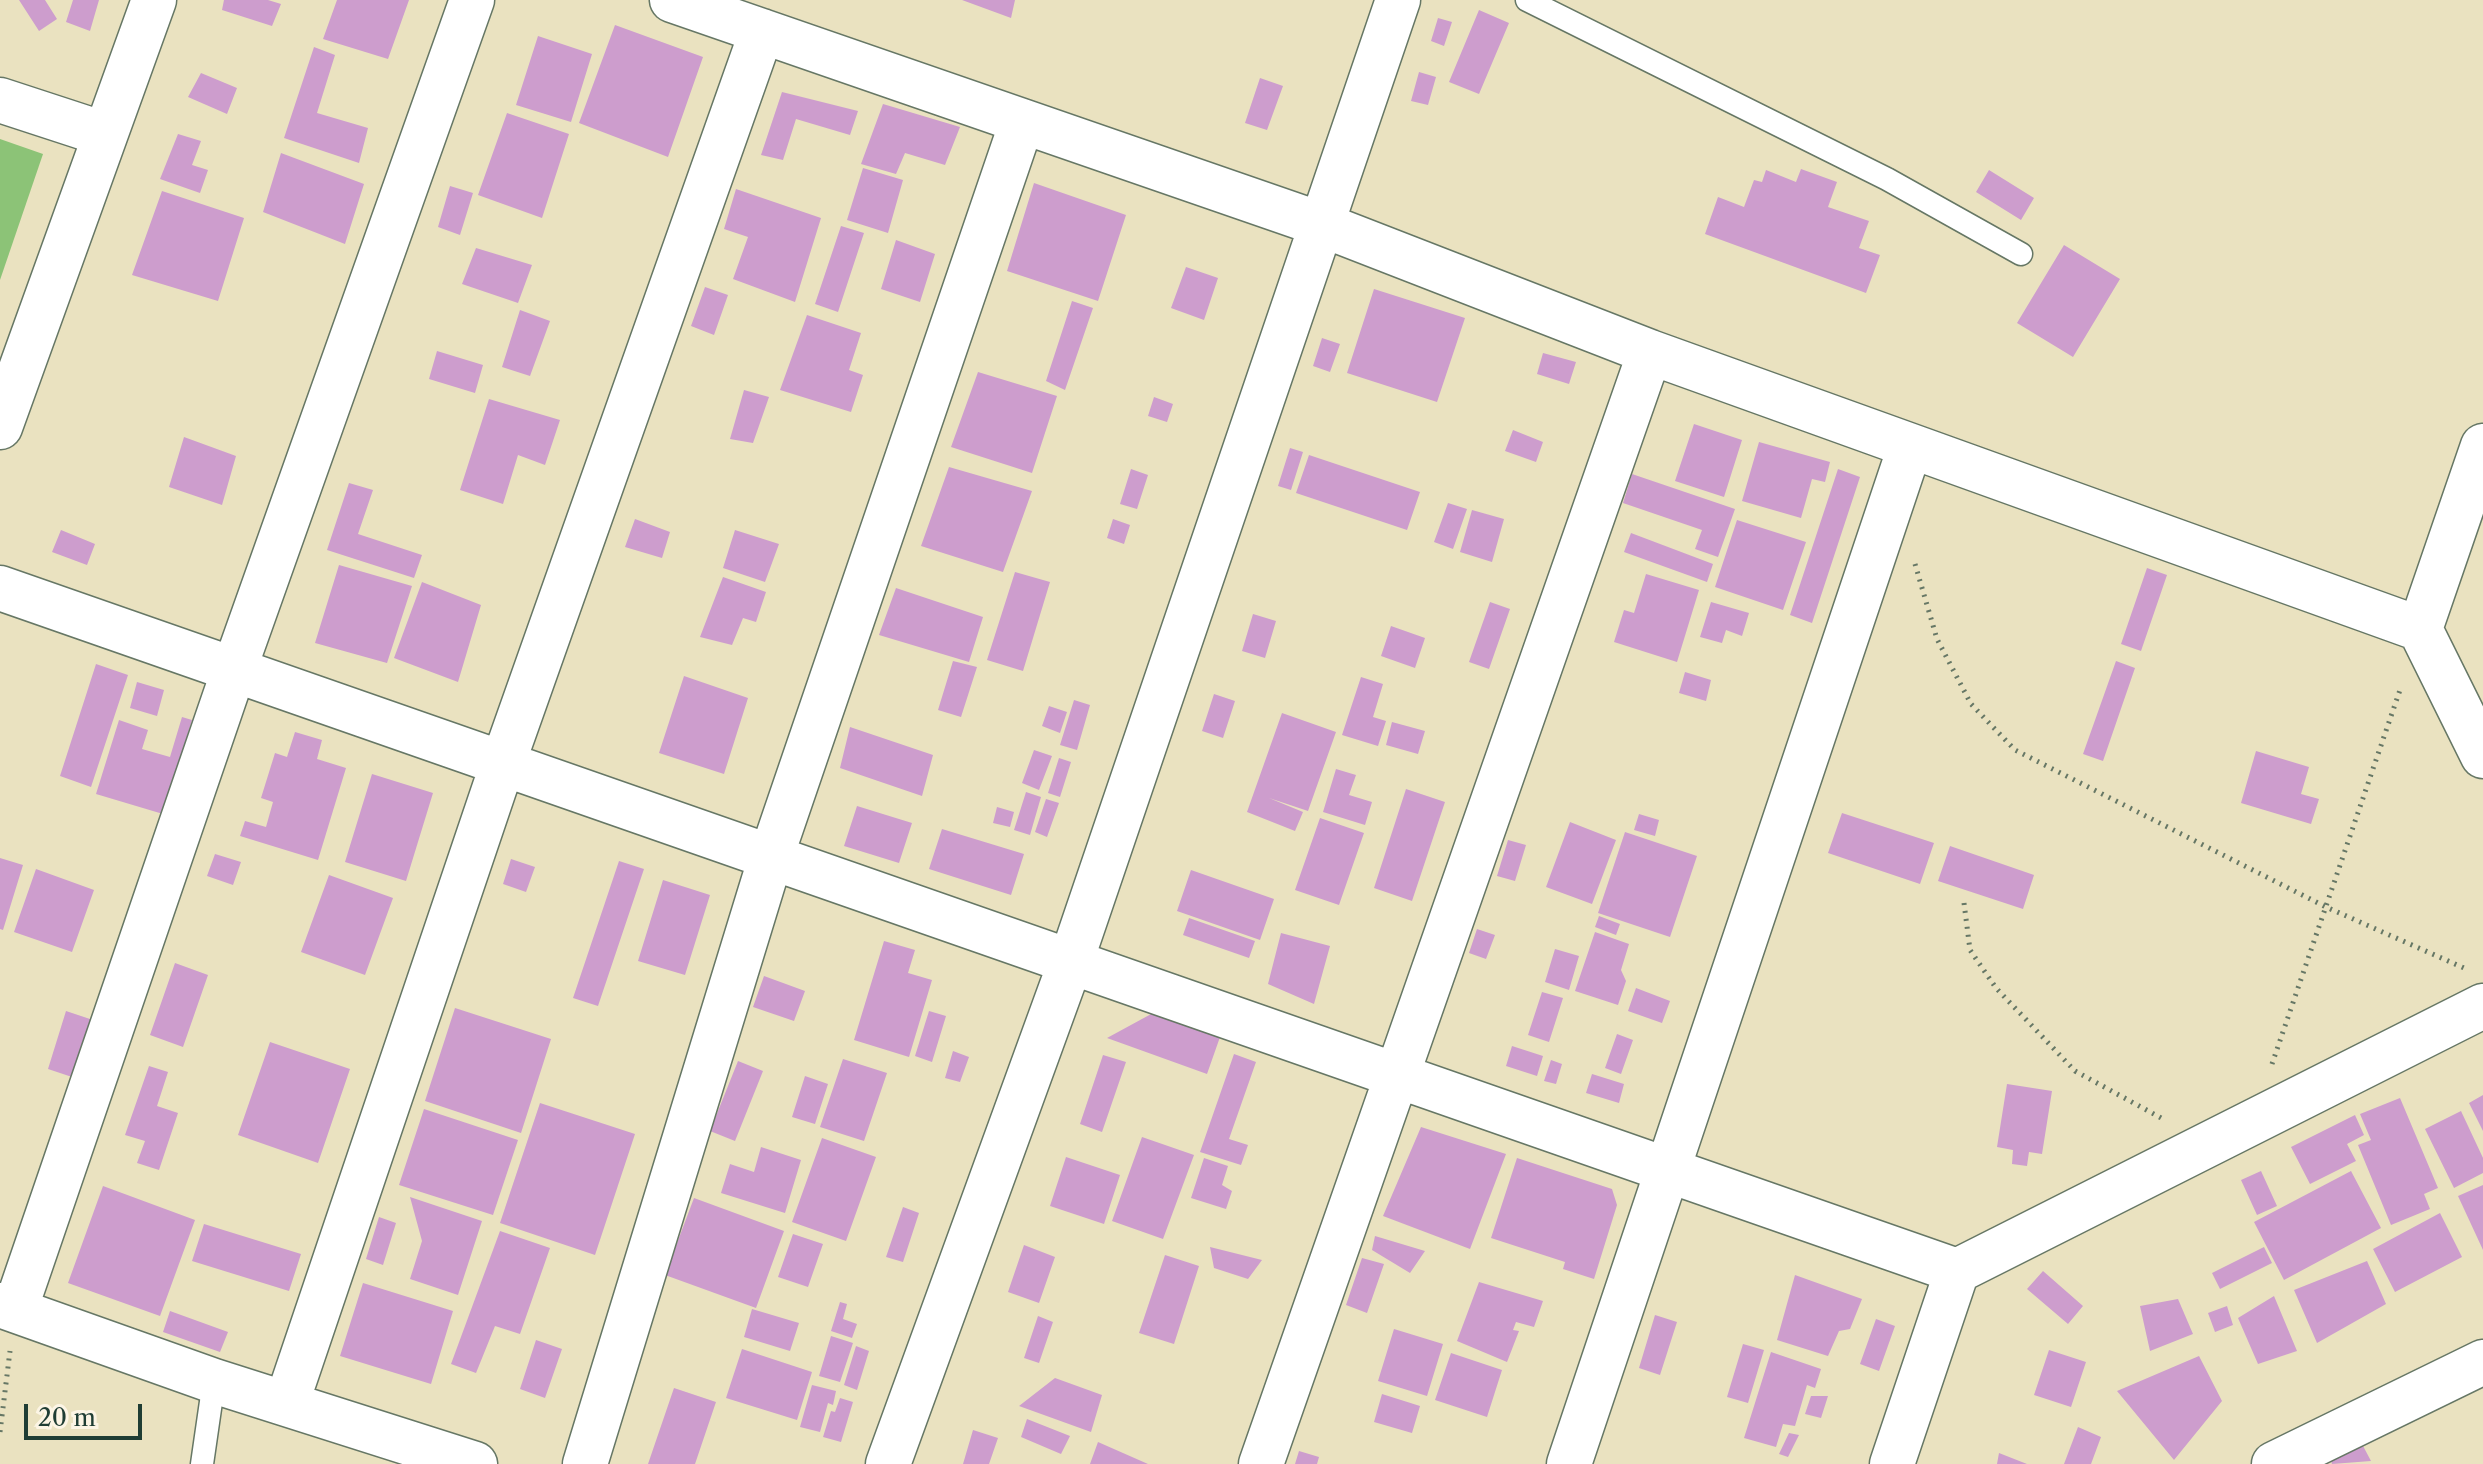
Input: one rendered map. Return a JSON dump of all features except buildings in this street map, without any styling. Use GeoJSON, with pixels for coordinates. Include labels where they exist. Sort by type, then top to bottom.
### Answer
{"type":"FeatureCollection","features":[{"type":"Feature","properties":{"kind":"street"},"geometry":{"type":"LineString","coordinates":[[0,427],[154,0]]}},
{"type":"Feature","properties":{"kind":"street"},"geometry":{"type":"LineString","coordinates":[[472,0],[7,1307],[214,1381],[475,1464]]}},
{"type":"Feature","properties":{"kind":"street"},"geometry":{"type":"LineString","coordinates":[[672,0],[1323,225],[1650,352],[2420,629],[2483,756]]}},
{"type":"Feature","properties":{"kind":"street"},"geometry":{"type":"LineString","coordinates":[[888,1464],[1071,961],[1398,0]]}},
{"type":"Feature","properties":{"kind":"street"},"geometry":{"type":"LineString","coordinates":[[287,1402],[503,763],[762,31]]}},
{"type":"Feature","properties":{"kind":"street"},"geometry":{"type":"LineString","coordinates":[[0,100],[104,134]]}},
{"type":"Feature","properties":{"kind":"street"},"geometry":{"type":"LineString","coordinates":[[585,1464],[771,857],[1022,122]]}},
{"type":"Feature","properties":{"kind":"street"},"geometry":{"type":"LineString","coordinates":[[1261,1464],[1650,352]]}},
{"type":"Feature","properties":{"kind":"street"},"geometry":{"type":"LineString","coordinates":[[2420,629],[2483,446]]}},
{"type":"Feature","properties":{"kind":"street"},"geometry":{"type":"LineString","coordinates":[[1569,1464],[1910,447]]}},
{"type":"Feature","properties":{"kind":"street"},"geometry":{"type":"LineString","coordinates":[[0,588],[1957,1271]]}},
{"type":"Feature","properties":{"kind":"street"},"geometry":{"type":"LineString","coordinates":[[1892,1464],[1957,1271],[2253,1121],[2476,988]]}},
{"type":"Feature","properties":{"kind":"street"},"geometry":{"type":"LineString","coordinates":[[2274,1464],[2483,1362]]}},
{"type":"Feature","properties":{"kind":"lane"},"geometry":{"type":"LineString","coordinates":[[1527,0],[1887,179],[2021,254]]}},
{"type":"Feature","properties":{"kind":"lane"},"geometry":{"type":"LineString","coordinates":[[202,1464],[214,1381]]}},
{"type":"Feature","properties":{"kind":"path"},"geometry":{"type":"LineString","coordinates":[[1895,493],[1937,639],[1971,704],[2015,750],[2326,907],[2476,988]]}},
{"type":"Feature","properties":{"kind":"path"},"geometry":{"type":"LineString","coordinates":[[2253,1121],[2420,629]]}},
{"type":"Feature","properties":{"kind":"path"},"geometry":{"type":"LineString","coordinates":[[1964,903],[1970,950],[1996,988],[2075,1071],[2165,1120]]}},
{"type":"Feature","properties":{"kind":"path"},"geometry":{"type":"LineString","coordinates":[[0,1432],[7,1307]]}},
{"type":"Feature","properties":{"kind":"green space"},"geometry":{"type":"Polygon","coordinates":[[[0,139],[43,154],[0,280],[0,139]]]}}]}
